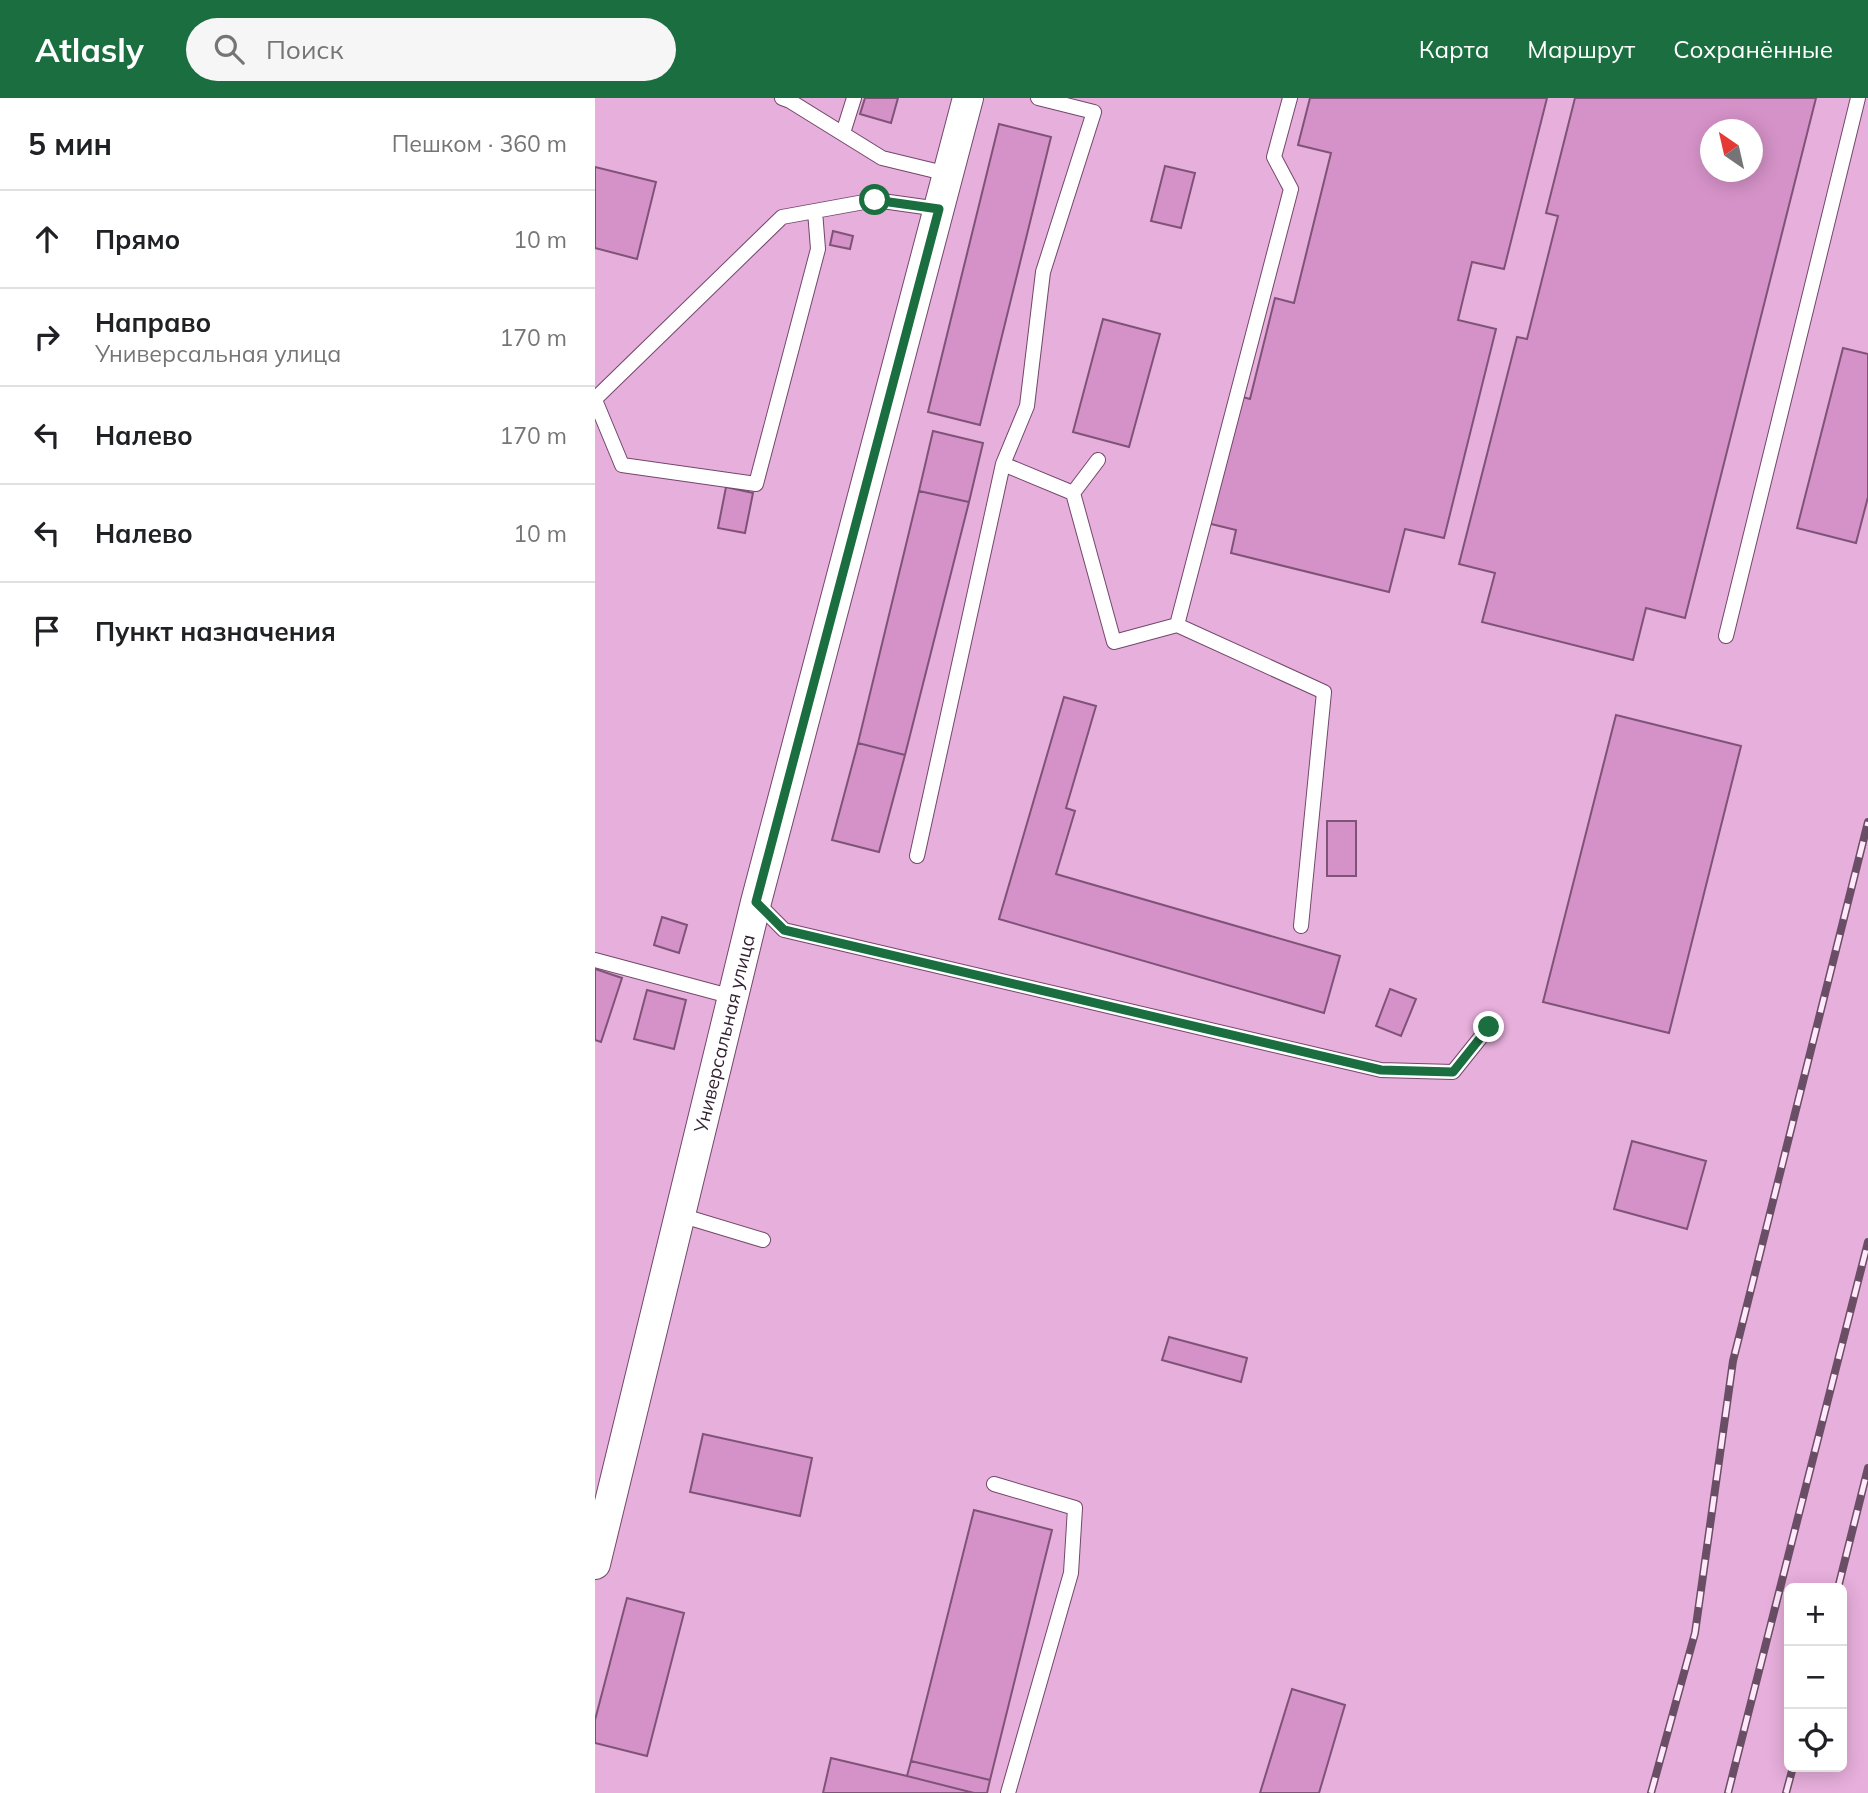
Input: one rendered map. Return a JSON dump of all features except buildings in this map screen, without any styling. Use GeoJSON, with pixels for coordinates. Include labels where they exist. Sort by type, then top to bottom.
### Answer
{"type":"FeatureCollection","features":[{"type":"Feature","properties":{"kind":"street","name":"Универсальная улица"},"geometry":{"type":"LineString","coordinates":[[595,1564],[756,902],[968,98]]}},
{"type":"Feature","properties":{"kind":"lane"},"geometry":{"type":"LineString","coordinates":[[782,98],[882,158],[948,174]]}},
{"type":"Feature","properties":{"kind":"lane"},"geometry":{"type":"LineString","coordinates":[[842,133],[854,98]]}},
{"type":"Feature","properties":{"kind":"lane"},"geometry":{"type":"LineString","coordinates":[[917,856],[1003,464],[1027,406],[1043,272],[1094,113],[1038,98]]}},
{"type":"Feature","properties":{"kind":"lane"},"geometry":{"type":"LineString","coordinates":[[1177,625],[1291,189],[1274,157],[1290,98]]}},
{"type":"Feature","properties":{"kind":"lane"},"geometry":{"type":"LineString","coordinates":[[1726,636],[1858,98]]}},
{"type":"Feature","properties":{"kind":"lane"},"geometry":{"type":"LineString","coordinates":[[815,211],[818,249],[756,484],[622,465],[595,399],[782,217],[875,200],[939,209]]}},
{"type":"Feature","properties":{"kind":"lane"},"geometry":{"type":"LineString","coordinates":[[1073,493],[1098,460]]}},
{"type":"Feature","properties":{"kind":"lane"},"geometry":{"type":"LineString","coordinates":[[1003,464],[1073,493]]}},
{"type":"Feature","properties":{"kind":"lane"},"geometry":{"type":"LineString","coordinates":[[1073,493],[1114,642],[1177,625],[1324,692],[1301,926]]}},
{"type":"Feature","properties":{"kind":"lane"},"geometry":{"type":"LineString","coordinates":[[756,902],[784,930],[1381,1070],[1453,1072],[1489,1027]]}},
{"type":"Feature","properties":{"kind":"lane"},"geometry":{"type":"LineString","coordinates":[[595,960],[733,997]]}},
{"type":"Feature","properties":{"kind":"lane"},"geometry":{"type":"LineString","coordinates":[[680,1215],[763,1240]]}},
{"type":"Feature","properties":{"kind":"lane"},"geometry":{"type":"LineString","coordinates":[[994,1484],[1075,1508],[1072,1573],[1008,1793]]}},
{"type":"Feature","properties":{"kind":"shaded area"},"geometry":{"type":"Polygon","coordinates":[[[595,98],[1868,98],[1868,1793],[595,1793],[595,98]]]}},
{"type":"Feature","properties":{"kind":"railway"},"geometry":{"type":"LineString","coordinates":[[1651,1793],[1695,1633],[1733,1361],[1868,822]]}},
{"type":"Feature","properties":{"kind":"railway"},"geometry":{"type":"LineString","coordinates":[[1728,1793],[1868,1242]]}},
{"type":"Feature","properties":{"kind":"railway"},"geometry":{"type":"LineString","coordinates":[[1839,1583],[1868,1468]]}},
{"type":"Feature","properties":{"kind":"railway"},"geometry":{"type":"LineString","coordinates":[[1786,1793],[1792,1772]]}},
{"type":"Feature","properties":{"kind":"route"},"geometry":{"type":"LineString","coordinates":[[875,200],[939,209],[756,902],[784,930],[1381,1070],[1453,1072],[1489,1027]]}}]}
